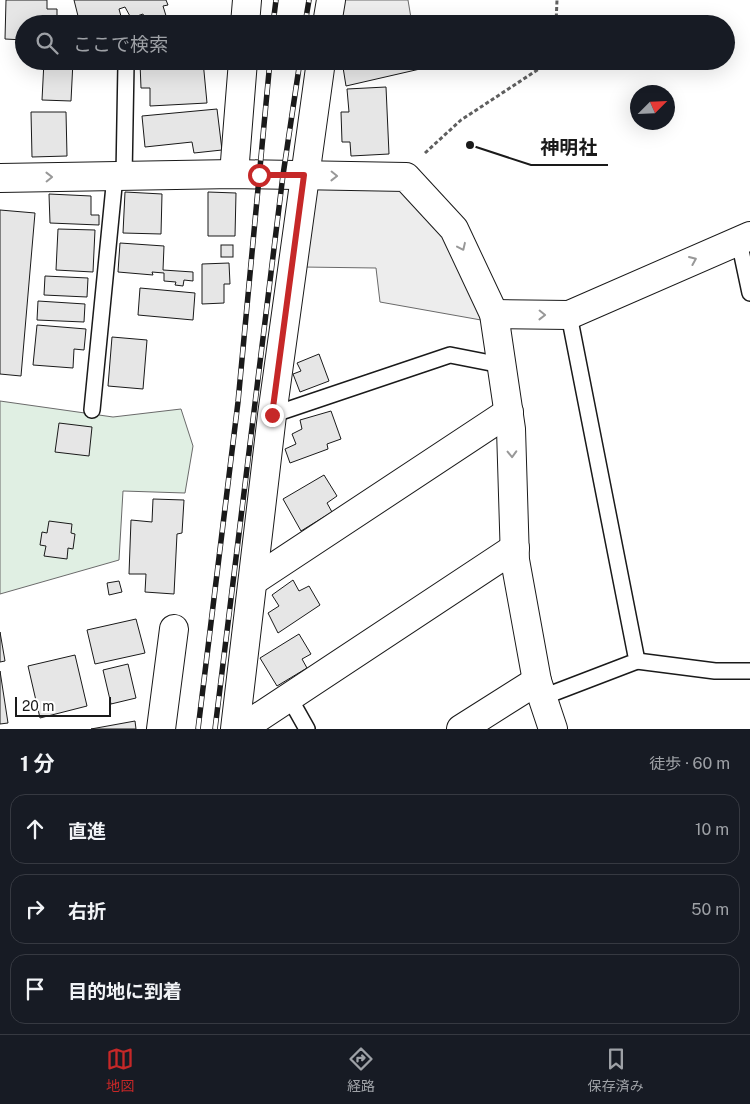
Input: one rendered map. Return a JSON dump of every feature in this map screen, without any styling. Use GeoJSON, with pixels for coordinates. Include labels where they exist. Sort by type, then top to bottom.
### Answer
{"type":"FeatureCollection","features":[{"type":"Feature","properties":{"kind":"street"},"geometry":{"type":"LineString","coordinates":[[246,15],[247,0]]}},
{"type":"Feature","properties":{"kind":"street"},"geometry":{"type":"LineString","coordinates":[[328,15],[331,0]]}},
{"type":"Feature","properties":{"kind":"street"},"geometry":{"type":"LineString","coordinates":[[234,174],[241,70]]}},
{"type":"Feature","properties":{"kind":"street"},"geometry":{"type":"LineString","coordinates":[[235,729],[272,415],[304,175],[321,70]]}},
{"type":"Feature","properties":{"kind":"street"},"geometry":{"type":"LineString","coordinates":[[0,178],[234,174],[406,177],[454,229],[494,314],[511,429],[515,560],[540,689],[553,729]]}},
{"type":"Feature","properties":{"kind":"street"},"geometry":{"type":"LineString","coordinates":[[494,314],[569,315],[744,238]]}},
{"type":"Feature","properties":{"kind":"street"},"geometry":{"type":"LineString","coordinates":[[253,581],[509,412]]}},
{"type":"Feature","properties":{"kind":"street"},"geometry":{"type":"LineString","coordinates":[[240,729],[515,548]]}},
{"type":"Feature","properties":{"kind":"street"},"geometry":{"type":"LineString","coordinates":[[161,729],[174,629]]}},
{"type":"Feature","properties":{"kind":"street"},"geometry":{"type":"LineString","coordinates":[[461,729],[540,689]]}},
{"type":"Feature","properties":{"kind":"lane"},"geometry":{"type":"LineString","coordinates":[[92,410],[120,176],[126,70]]}},
{"type":"Feature","properties":{"kind":"lane"},"geometry":{"type":"LineString","coordinates":[[744,238],[750,293]]}},
{"type":"Feature","properties":{"kind":"lane"},"geometry":{"type":"LineString","coordinates":[[569,315],[637,662]]}},
{"type":"Feature","properties":{"kind":"lane"},"geometry":{"type":"LineString","coordinates":[[272,415],[450,355],[502,365]]}},
{"type":"Feature","properties":{"kind":"lane"},"geometry":{"type":"LineString","coordinates":[[540,689],[637,662],[715,671],[750,671]]}},
{"type":"Feature","properties":{"kind":"lane"},"geometry":{"type":"LineString","coordinates":[[289,697],[307,729]]}},
{"type":"Feature","properties":{"kind":"path"},"geometry":{"type":"LineString","coordinates":[[556,15],[557,0]]}},
{"type":"Feature","properties":{"kind":"path"},"geometry":{"type":"LineString","coordinates":[[406,177],[416,162],[461,120],[537,70]]}},
{"type":"Feature","properties":{"kind":"green space"},"geometry":{"type":"Polygon","coordinates":[[[0,401],[113,417],[181,409],[193,446],[185,493],[123,491],[119,560],[0,594],[0,401]]]}},
{"type":"Feature","properties":{"kind":"shaded area"},"geometry":{"type":"Polygon","coordinates":[[[341,0],[408,0],[410,15],[339,15],[341,0]]]}},
{"type":"Feature","properties":{"kind":"shaded area"},"geometry":{"type":"Polygon","coordinates":[[[313,180],[402,183],[451,238],[481,320],[380,302],[376,268],[302,267],[313,180]]]}},
{"type":"Feature","properties":{"kind":"building"},"geometry":{"type":"Polygon","coordinates":[[[6,0],[47,0],[47,9],[57,9],[57,15],[15,15],[15,40],[5,39],[6,0]]]}},
{"type":"Feature","properties":{"kind":"building"},"geometry":{"type":"Polygon","coordinates":[[[74,0],[166,0],[168,5],[163,6],[166,15],[129,15],[125,7],[119,9],[121,15],[78,15],[74,0]]]}},
{"type":"Feature","properties":{"kind":"building"},"geometry":{"type":"Polygon","coordinates":[[[44,70],[73,70],[71,101],[42,100],[44,70]]]}},
{"type":"Feature","properties":{"kind":"building"},"geometry":{"type":"Polygon","coordinates":[[[140,70],[204,70],[207,103],[150,106],[150,88],[141,88],[140,70]]]}},
{"type":"Feature","properties":{"kind":"building"},"geometry":{"type":"Polygon","coordinates":[[[343,70],[416,70],[346,86],[343,70]]]}},
{"type":"Feature","properties":{"kind":"building"},"geometry":{"type":"Polygon","coordinates":[[[386,87],[389,154],[351,156],[350,142],[342,142],[341,112],[349,112],[347,89],[386,87]]]}},
{"type":"Feature","properties":{"kind":"building"},"geometry":{"type":"Polygon","coordinates":[[[217,109],[222,150],[194,153],[192,142],[145,147],[142,116],[217,109]]]}},
{"type":"Feature","properties":{"kind":"building"},"geometry":{"type":"Polygon","coordinates":[[[31,112],[66,112],[67,156],[32,157],[31,112]]]}},
{"type":"Feature","properties":{"kind":"building"},"geometry":{"type":"Polygon","coordinates":[[[125,192],[162,194],[161,234],[123,233],[125,192]]]}},
{"type":"Feature","properties":{"kind":"building"},"geometry":{"type":"Polygon","coordinates":[[[208,192],[236,193],[235,236],[208,236],[208,192]]]}},
{"type":"Feature","properties":{"kind":"building"},"geometry":{"type":"Polygon","coordinates":[[[49,194],[91,196],[91,215],[99,215],[99,225],[50,223],[49,194]]]}},
{"type":"Feature","properties":{"kind":"building"},"geometry":{"type":"Polygon","coordinates":[[[0,210],[35,213],[21,376],[0,374],[0,210]]]}},
{"type":"Feature","properties":{"kind":"building"},"geometry":{"type":"Polygon","coordinates":[[[58,229],[95,230],[93,272],[56,270],[58,229]]]}},
{"type":"Feature","properties":{"kind":"building"},"geometry":{"type":"Polygon","coordinates":[[[120,243],[164,246],[163,270],[193,272],[193,281],[184,280],[183,286],[175,285],[176,282],[164,281],[164,273],[152,272],[153,275],[118,272],[120,243]]]}},
{"type":"Feature","properties":{"kind":"building"},"geometry":{"type":"Polygon","coordinates":[[[221,245],[233,245],[233,257],[221,257],[221,245]]]}},
{"type":"Feature","properties":{"kind":"building"},"geometry":{"type":"Polygon","coordinates":[[[229,263],[230,284],[224,284],[224,303],[202,304],[202,264],[229,263]]]}},
{"type":"Feature","properties":{"kind":"building"},"geometry":{"type":"Polygon","coordinates":[[[45,276],[88,278],[87,297],[44,295],[45,276]]]}},
{"type":"Feature","properties":{"kind":"building"},"geometry":{"type":"Polygon","coordinates":[[[140,288],[195,293],[193,320],[138,315],[140,288]]]}},
{"type":"Feature","properties":{"kind":"building"},"geometry":{"type":"Polygon","coordinates":[[[38,301],[85,304],[84,322],[37,320],[38,301]]]}},
{"type":"Feature","properties":{"kind":"building"},"geometry":{"type":"Polygon","coordinates":[[[37,325],[86,329],[84,350],[74,349],[73,368],[33,365],[37,325]]]}},
{"type":"Feature","properties":{"kind":"building"},"geometry":{"type":"Polygon","coordinates":[[[112,337],[147,340],[143,389],[108,386],[112,337]]]}},
{"type":"Feature","properties":{"kind":"building"},"geometry":{"type":"Polygon","coordinates":[[[319,354],[329,381],[300,392],[293,374],[301,371],[297,363],[319,354]]]}},
{"type":"Feature","properties":{"kind":"building"},"geometry":{"type":"Polygon","coordinates":[[[331,411],[341,439],[327,444],[328,449],[290,463],[285,449],[296,444],[292,434],[302,429],[300,420],[331,411]]]}},
{"type":"Feature","properties":{"kind":"building"},"geometry":{"type":"Polygon","coordinates":[[[59,423],[92,427],[89,456],[55,452],[59,423]]]}},
{"type":"Feature","properties":{"kind":"building"},"geometry":{"type":"Polygon","coordinates":[[[324,475],[337,496],[327,503],[332,512],[301,531],[283,499],[324,475]]]}},
{"type":"Feature","properties":{"kind":"building"},"geometry":{"type":"Polygon","coordinates":[[[153,499],[184,500],[182,533],[177,534],[174,594],[145,592],[146,574],[129,574],[131,520],[152,522],[153,499]]]}},
{"type":"Feature","properties":{"kind":"building"},"geometry":{"type":"Polygon","coordinates":[[[49,521],[72,524],[71,533],[75,534],[73,549],[68,548],[67,559],[44,556],[46,546],[40,545],[42,532],[47,533],[49,521]]]}},
{"type":"Feature","properties":{"kind":"building"},"geometry":{"type":"Polygon","coordinates":[[[293,580],[299,591],[309,586],[320,605],[278,633],[268,613],[279,606],[272,595],[293,580]]]}},
{"type":"Feature","properties":{"kind":"building"},"geometry":{"type":"Polygon","coordinates":[[[119,581],[122,592],[109,595],[107,583],[119,581]]]}},
{"type":"Feature","properties":{"kind":"building"},"geometry":{"type":"Polygon","coordinates":[[[136,619],[145,653],[95,664],[87,630],[136,619]]]}},
{"type":"Feature","properties":{"kind":"building"},"geometry":{"type":"Polygon","coordinates":[[[0,632],[5,661],[0,662],[0,632]]]}},
{"type":"Feature","properties":{"kind":"building"},"geometry":{"type":"Polygon","coordinates":[[[299,634],[311,654],[302,659],[307,668],[277,686],[260,658],[299,634]]]}},
{"type":"Feature","properties":{"kind":"building"},"geometry":{"type":"Polygon","coordinates":[[[75,655],[87,706],[40,718],[28,666],[75,655]]]}},
{"type":"Feature","properties":{"kind":"building"},"geometry":{"type":"Polygon","coordinates":[[[128,664],[136,698],[111,704],[103,670],[128,664]]]}},
{"type":"Feature","properties":{"kind":"building"},"geometry":{"type":"Polygon","coordinates":[[[0,671],[8,723],[0,724],[0,671]]]}},
{"type":"Feature","properties":{"kind":"building"},"geometry":{"type":"Polygon","coordinates":[[[135,721],[136,729],[91,729],[135,721]]]}},
{"type":"Feature","properties":{"kind":"railway"},"geometry":{"type":"LineString","coordinates":[[274,15],[276,0]]}},
{"type":"Feature","properties":{"kind":"railway"},"geometry":{"type":"LineString","coordinates":[[306,15],[309,0]]}},
{"type":"Feature","properties":{"kind":"railway"},"geometry":{"type":"LineString","coordinates":[[198,729],[238,402],[269,70]]}},
{"type":"Feature","properties":{"kind":"railway"},"geometry":{"type":"LineString","coordinates":[[215,729],[283,175],[299,70]]}},
{"type":"Feature","properties":{"kind":"place","name":"神明社"},"geometry":{"type":"Point","coordinates":[470,145]}},
{"type":"Feature","properties":{"kind":"route"},"geometry":{"type":"LineString","coordinates":[[259,175],[304,175],[272,415]]}}]}
